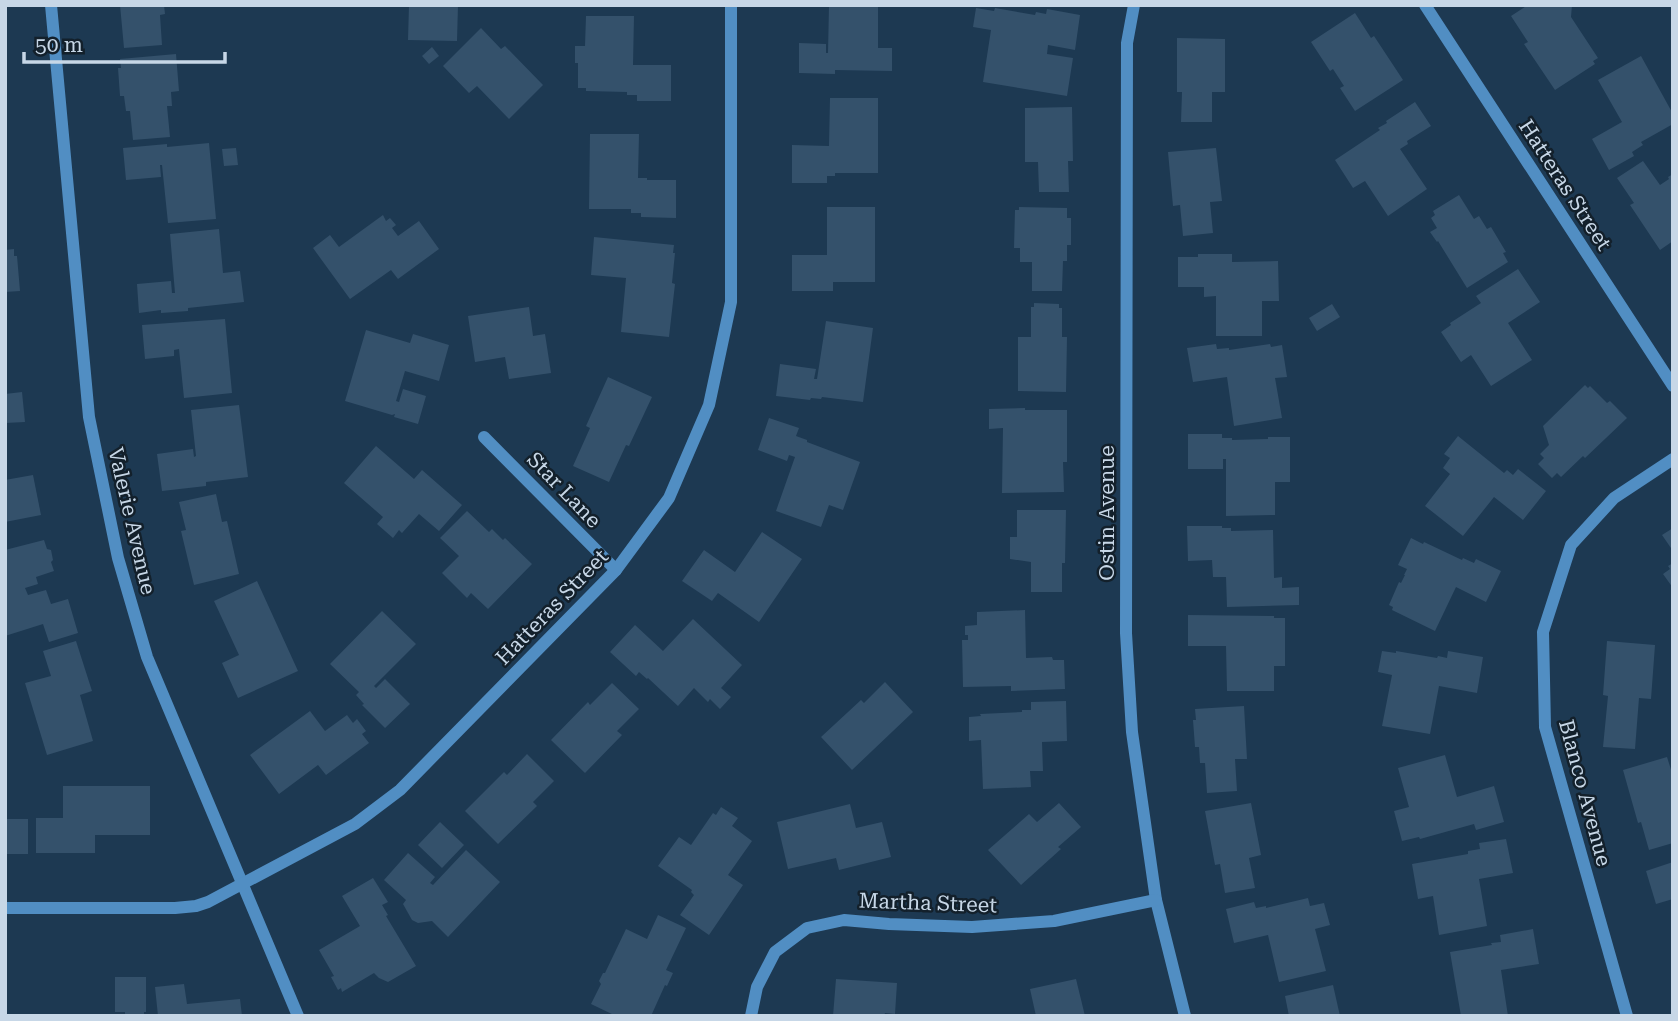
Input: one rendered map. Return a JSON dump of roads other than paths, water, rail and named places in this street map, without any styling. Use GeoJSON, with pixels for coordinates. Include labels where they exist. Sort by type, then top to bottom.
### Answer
{"type":"FeatureCollection","features":[{"type":"Feature","properties":{"kind":"street","name":"Valerie Avenue"},"geometry":{"type":"LineString","coordinates":[[51,5],[89,417],[118,558],[147,657],[298,1016]]}},
{"type":"Feature","properties":{"kind":"street","name":"Hatteras Street"},"geometry":{"type":"LineString","coordinates":[[5,908],[196,906],[355,824],[400,790],[616,570],[669,498],[709,405],[731,302],[731,5]]}},
{"type":"Feature","properties":{"kind":"street","name":"Ostin Avenue"},"geometry":{"type":"LineString","coordinates":[[1134,5],[1127,43],[1126,633],[1132,732],[1156,900],[1185,1016]]}},
{"type":"Feature","properties":{"kind":"street","name":"Hatteras Street"},"geometry":{"type":"LineString","coordinates":[[1424,5],[1673,386]]}},
{"type":"Feature","properties":{"kind":"street","name":"Star Lane"},"geometry":{"type":"LineString","coordinates":[[484,437],[616,570]]}},
{"type":"Feature","properties":{"kind":"street","name":"Blanco Avenue"},"geometry":{"type":"LineString","coordinates":[[1627,1016],[1545,727],[1543,632],[1571,545],[1614,498],[1673,459]]}},
{"type":"Feature","properties":{"kind":"street","name":"Martha Street"},"geometry":{"type":"LineString","coordinates":[[751,1016],[757,987],[775,952],[807,928],[844,919],[889,924],[972,927],[1054,921],[1156,900]]}}]}
